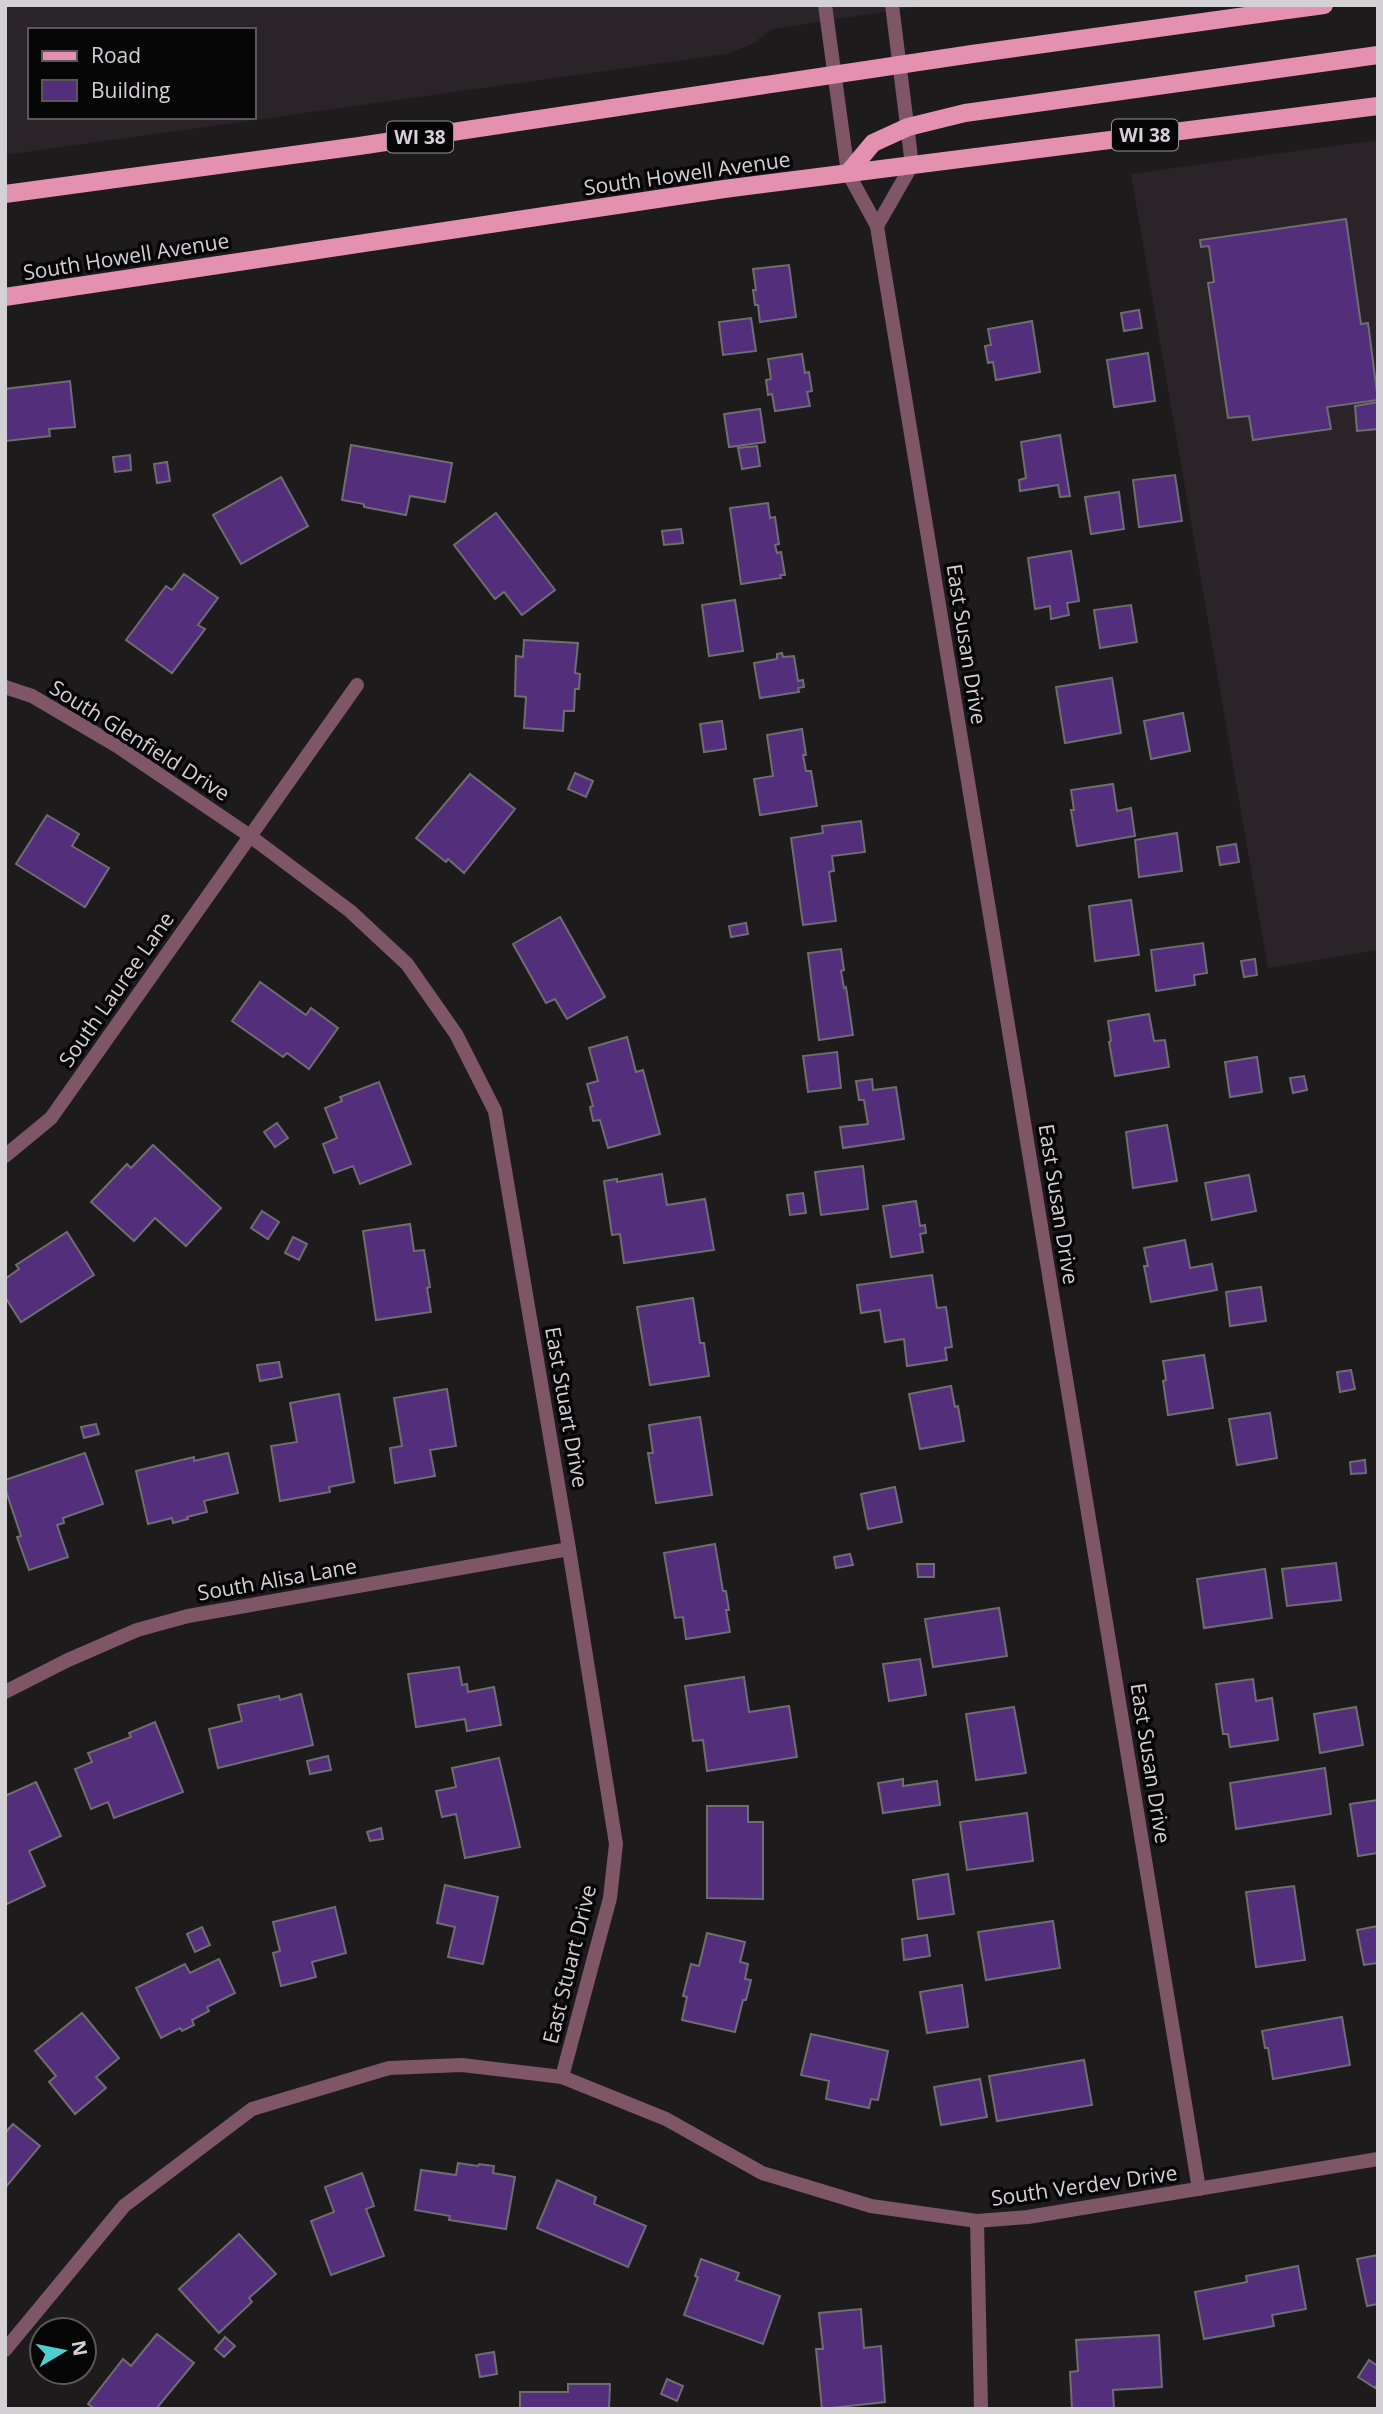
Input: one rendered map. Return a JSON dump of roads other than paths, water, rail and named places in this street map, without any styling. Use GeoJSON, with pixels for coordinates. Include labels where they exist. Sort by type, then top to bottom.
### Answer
{"type":"FeatureCollection","features":[{"type":"Feature","properties":{"kind":"main road","name":"WI 38"},"geometry":{"type":"LineString","coordinates":[[5,194],[372,144],[1324,5]]}},
{"type":"Feature","properties":{"kind":"main road"},"geometry":{"type":"LineString","coordinates":[[848,173],[873,143],[908,127],[983,110],[1378,55]]}},
{"type":"Feature","properties":{"kind":"main road","name":"South Howell Avenue"},"geometry":{"type":"LineString","coordinates":[[5,297],[710,191],[1378,106]]}},
{"type":"Feature","properties":{"kind":"street"},"geometry":{"type":"LineString","coordinates":[[825,5],[848,173]]}},
{"type":"Feature","properties":{"kind":"street"},"geometry":{"type":"LineString","coordinates":[[877,226],[912,165],[892,5]]}},
{"type":"Feature","properties":{"kind":"street","name":"East Susan Drive"},"geometry":{"type":"LineString","coordinates":[[848,173],[877,226],[1199,2189]]}},
{"type":"Feature","properties":{"kind":"street","name":"South Lauree Lane"},"geometry":{"type":"LineString","coordinates":[[5,1156],[51,1118],[358,685]]}},
{"type":"Feature","properties":{"kind":"street","name":"South Glenfield Drive"},"geometry":{"type":"LineString","coordinates":[[5,687],[32,696],[117,746],[250,836]]}},
{"type":"Feature","properties":{"kind":"street","name":"East Stuart Drive"},"geometry":{"type":"LineString","coordinates":[[250,836],[351,911],[407,964],[457,1034],[495,1111],[616,1844],[610,1898],[562,2077]]}},
{"type":"Feature","properties":{"kind":"street","name":"South Alisa Lane"},"geometry":{"type":"LineString","coordinates":[[5,1692],[68,1660],[137,1630],[188,1616],[569,1549]]}},
{"type":"Feature","properties":{"kind":"street","name":"South Verdev Drive"},"geometry":{"type":"LineString","coordinates":[[5,2350],[124,2206],[252,2109],[390,2068],[462,2066],[562,2077],[666,2119],[762,2173],[871,2206],[977,2221],[1028,2217],[1378,2159]]}},
{"type":"Feature","properties":{"kind":"street"},"geometry":{"type":"LineString","coordinates":[[977,2221],[981,2409]]}}]}
